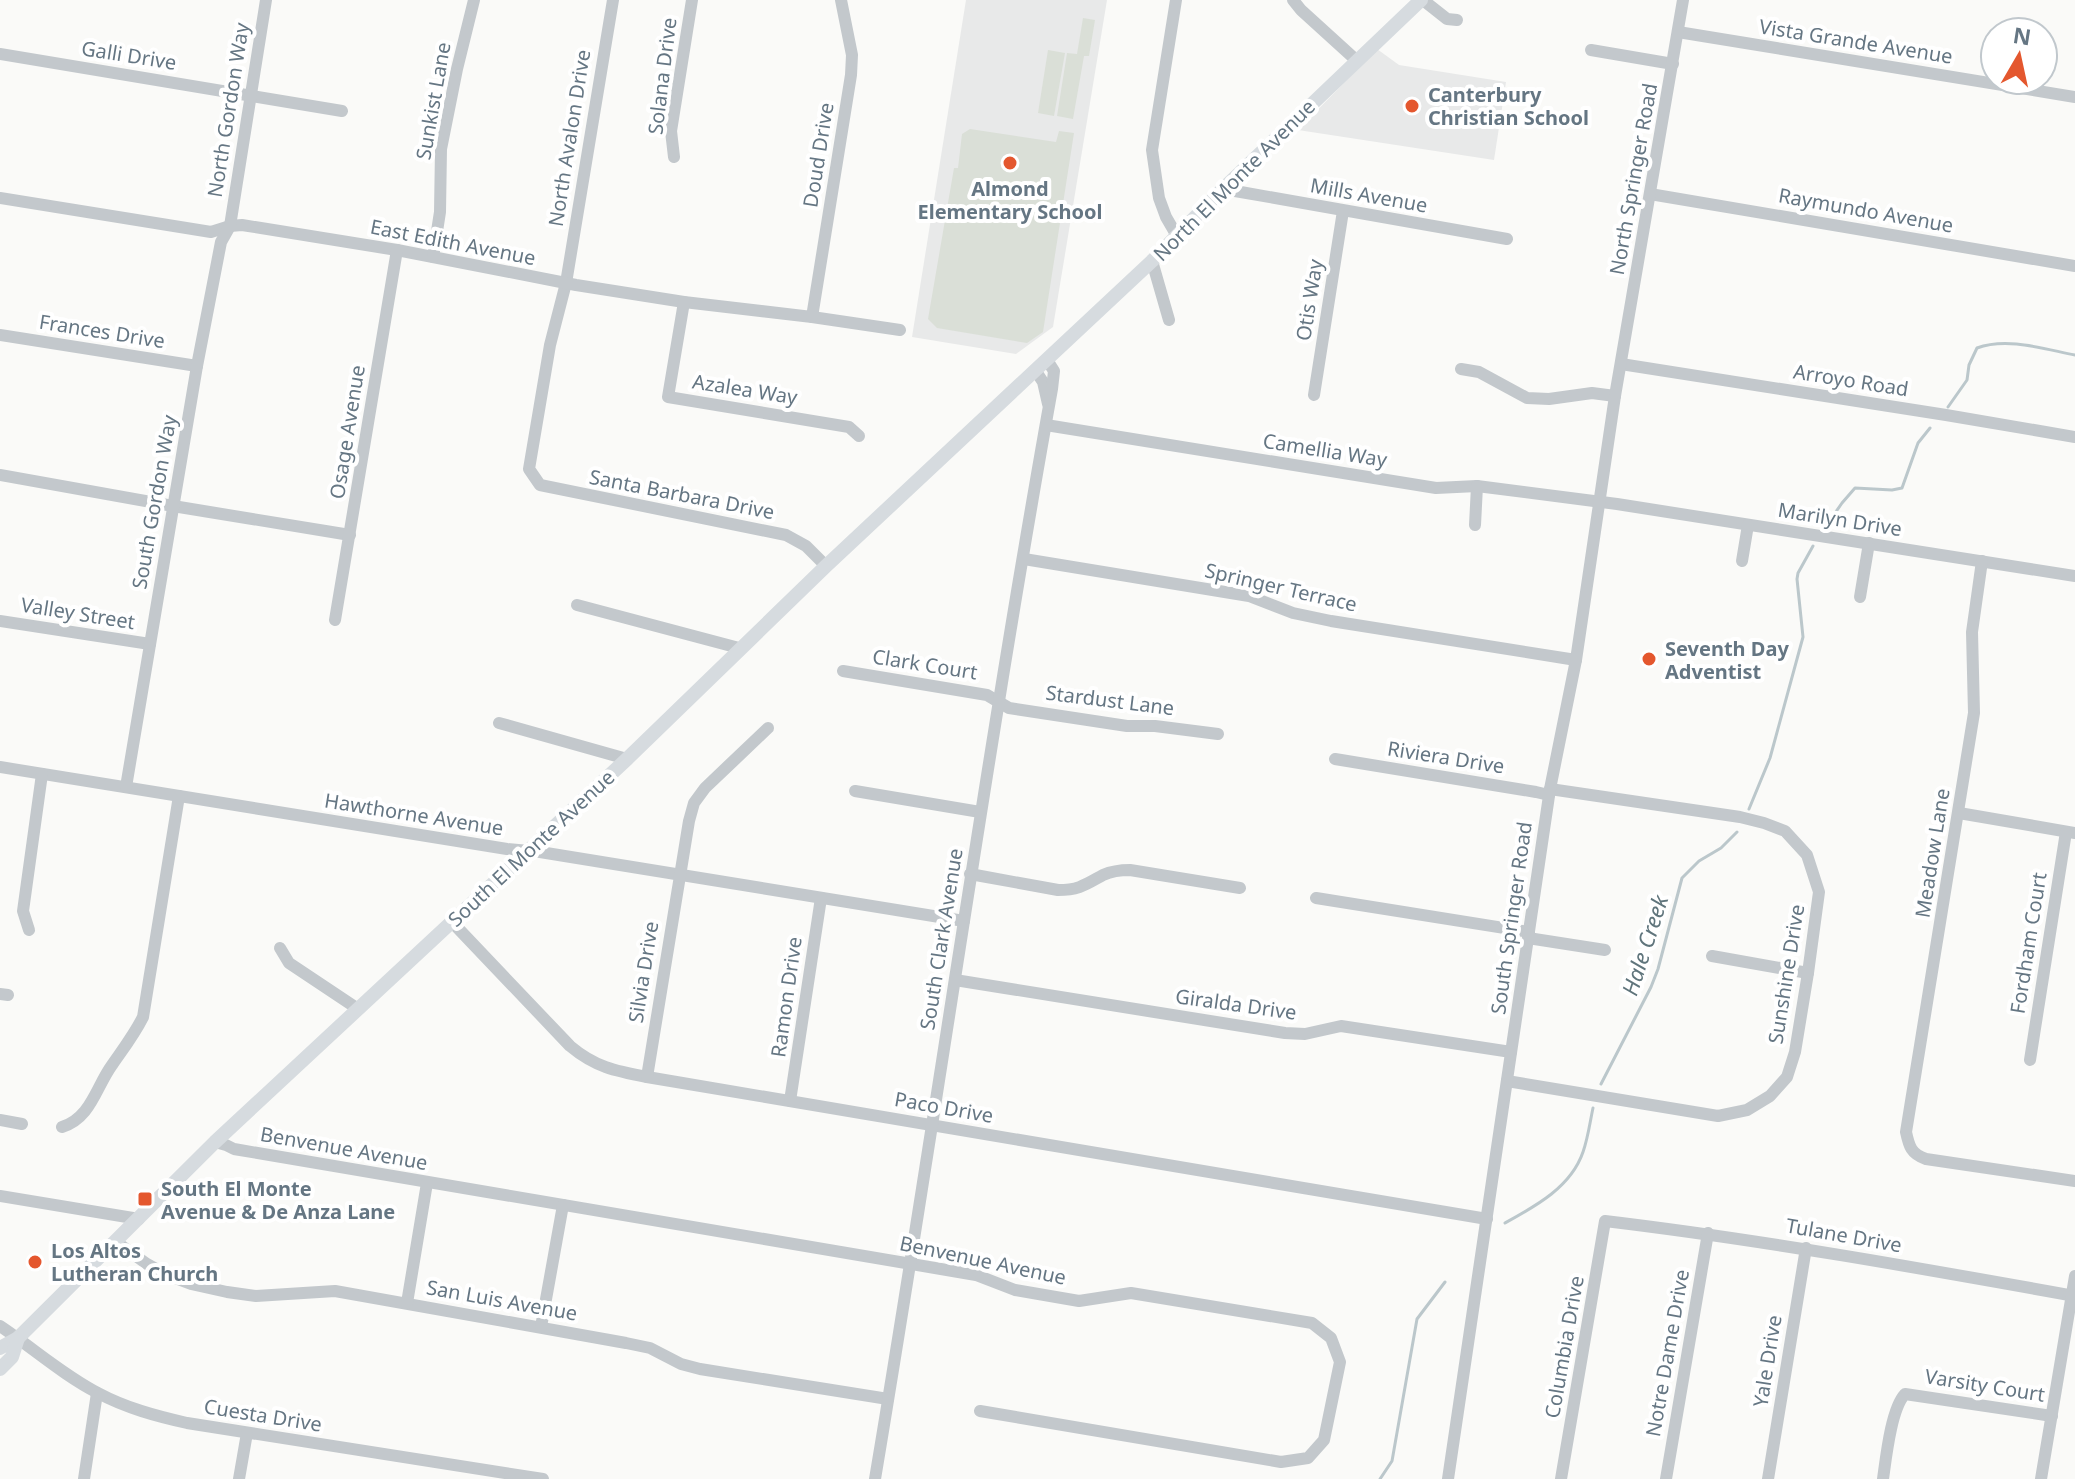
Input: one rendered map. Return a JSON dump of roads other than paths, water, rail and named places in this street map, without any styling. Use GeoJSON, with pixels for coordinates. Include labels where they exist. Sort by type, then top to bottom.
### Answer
{"type":"FeatureCollection","features":[{"type":"Feature","properties":{"kind":"main road","name":"North El Monte Avenue"},"geometry":{"type":"LineString","coordinates":[[1047,360],[1356,60],[1422,0]]}},
{"type":"Feature","properties":{"kind":"main road","name":"South El Monte Avenue"},"geometry":{"type":"LineString","coordinates":[[0,1348],[18,1338],[215,1142],[627,759],[739,648],[1047,360]]}},
{"type":"Feature","properties":{"kind":"main road","name":"South El Monte Avenue"},"geometry":{"type":"LineString","coordinates":[[0,1369],[12,1357],[18,1338]]}},
{"type":"Feature","properties":{"kind":"street","name":"North Gordon Way"},"geometry":{"type":"LineString","coordinates":[[230,226],[266,0]]}},
{"type":"Feature","properties":{"kind":"street","name":"Sunkist Lane"},"geometry":{"type":"LineString","coordinates":[[433,257],[440,212],[441,149],[474,0]]}},
{"type":"Feature","properties":{"kind":"street","name":"North Avalon Drive"},"geometry":{"type":"LineString","coordinates":[[529,469],[550,345],[566,283],[613,0]]}},
{"type":"Feature","properties":{"kind":"street","name":"Solana Drive"},"geometry":{"type":"LineString","coordinates":[[674,157],[671,131],[692,0]]}},
{"type":"Feature","properties":{"kind":"street","name":"Doud Drive"},"geometry":{"type":"LineString","coordinates":[[812,317],[851,75],[852,55],[841,0]]}},
{"type":"Feature","properties":{"kind":"street"},"geometry":{"type":"LineString","coordinates":[[1176,0],[1152,150],[1159,198],[1177,236]]}},
{"type":"Feature","properties":{"kind":"street"},"geometry":{"type":"LineString","coordinates":[[1293,0],[1356,60]]}},
{"type":"Feature","properties":{"kind":"street"},"geometry":{"type":"LineString","coordinates":[[1422,0],[1447,19],[1457,20]]}},
{"type":"Feature","properties":{"kind":"street","name":"North Springer Road"},"geometry":{"type":"LineString","coordinates":[[1621,364],[1683,0]]}},
{"type":"Feature","properties":{"kind":"street","name":"Vista Grande Avenue"},"geometry":{"type":"LineString","coordinates":[[1678,32],[2075,97]]}},
{"type":"Feature","properties":{"kind":"street"},"geometry":{"type":"LineString","coordinates":[[1591,50],[1673,64]]}},
{"type":"Feature","properties":{"kind":"street","name":"Galli Drive"},"geometry":{"type":"LineString","coordinates":[[0,54],[342,111]]}},
{"type":"Feature","properties":{"kind":"street","name":"Mills Avenue"},"geometry":{"type":"LineString","coordinates":[[1225,187],[1507,239]]}},
{"type":"Feature","properties":{"kind":"street","name":"Raymundo Avenue"},"geometry":{"type":"LineString","coordinates":[[1650,194],[2075,266]]}},
{"type":"Feature","properties":{"kind":"street","name":"East Edith Avenue"},"geometry":{"type":"LineString","coordinates":[[0,198],[211,232],[242,225],[684,302],[900,330]]}},
{"type":"Feature","properties":{"kind":"street","name":"Otis Way"},"geometry":{"type":"LineString","coordinates":[[1314,395],[1343,211]]}},
{"type":"Feature","properties":{"kind":"street","name":"South Gordon Way"},"geometry":{"type":"LineString","coordinates":[[126,787],[197,366],[221,242],[230,226]]}},
{"type":"Feature","properties":{"kind":"street","name":"Osage Avenue"},"geometry":{"type":"LineString","coordinates":[[335,620],[397,250]]}},
{"type":"Feature","properties":{"kind":"street"},"geometry":{"type":"LineString","coordinates":[[1152,261],[1169,320]]}},
{"type":"Feature","properties":{"kind":"street","name":"Azalea Way"},"geometry":{"type":"LineString","coordinates":[[684,302],[668,397],[849,427],[859,436]]}},
{"type":"Feature","properties":{"kind":"street","name":"Frances Drive"},"geometry":{"type":"LineString","coordinates":[[0,335],[197,366]]}},
{"type":"Feature","properties":{"kind":"street","name":"South Clark Avenue"},"geometry":{"type":"LineString","coordinates":[[875,1479],[980,812],[1049,406],[1054,371],[1047,360]]}},
{"type":"Feature","properties":{"kind":"street","name":"South Springer Road"},"geometry":{"type":"LineString","coordinates":[[1448,1479],[1550,792],[1576,660],[1621,364]]}},
{"type":"Feature","properties":{"kind":"street","name":"Arroyo Road"},"geometry":{"type":"LineString","coordinates":[[1621,364],[2075,437]]}},
{"type":"Feature","properties":{"kind":"street"},"geometry":{"type":"LineString","coordinates":[[1461,369],[1479,372],[1527,398],[1549,399],[1592,393],[1615,396]]}},
{"type":"Feature","properties":{"kind":"street"},"geometry":{"type":"LineString","coordinates":[[1035,370],[1043,382],[1049,406]]}},
{"type":"Feature","properties":{"kind":"street","name":"Camellia Way"},"geometry":{"type":"LineString","coordinates":[[1046,425],[1436,488],[1477,486],[1599,503]]}},
{"type":"Feature","properties":{"kind":"street","name":"Santa Barbara Drive"},"geometry":{"type":"LineString","coordinates":[[529,469],[540,485],[786,535],[806,546],[826,566]]}},
{"type":"Feature","properties":{"kind":"street"},"geometry":{"type":"LineString","coordinates":[[0,475],[350,535]]}},
{"type":"Feature","properties":{"kind":"street"},"geometry":{"type":"LineString","coordinates":[[1475,525],[1477,486]]}},
{"type":"Feature","properties":{"kind":"street","name":"Marilyn Drive"},"geometry":{"type":"LineString","coordinates":[[1599,503],[2075,576]]}},
{"type":"Feature","properties":{"kind":"street"},"geometry":{"type":"LineString","coordinates":[[1742,561],[1748,525]]}},
{"type":"Feature","properties":{"kind":"street"},"geometry":{"type":"LineString","coordinates":[[1860,597],[1869,543]]}},
{"type":"Feature","properties":{"kind":"street","name":"Springer Terrace"},"geometry":{"type":"LineString","coordinates":[[1024,559],[1249,596],[1293,613],[1331,621],[1576,660]]}},
{"type":"Feature","properties":{"kind":"street","name":"Meadow Lane"},"geometry":{"type":"LineString","coordinates":[[1982,561],[1972,632],[1974,713],[1906,1132],[1909,1149],[1926,1159],[2075,1181]]}},
{"type":"Feature","properties":{"kind":"street"},"geometry":{"type":"LineString","coordinates":[[577,605],[739,648]]}},
{"type":"Feature","properties":{"kind":"street","name":"Valley Street"},"geometry":{"type":"LineString","coordinates":[[0,621],[150,644]]}},
{"type":"Feature","properties":{"kind":"street","name":"Clark Court"},"geometry":{"type":"LineString","coordinates":[[843,671],[987,695],[998,702]]}},
{"type":"Feature","properties":{"kind":"street","name":"Stardust Lane"},"geometry":{"type":"LineString","coordinates":[[998,702],[1009,708],[1127,726],[1155,726],[1218,734]]}},
{"type":"Feature","properties":{"kind":"street"},"geometry":{"type":"LineString","coordinates":[[499,723],[627,759]]}},
{"type":"Feature","properties":{"kind":"street","name":"Silvia Drive"},"geometry":{"type":"LineString","coordinates":[[647,1077],[694,803],[705,788],[768,728]]}},
{"type":"Feature","properties":{"kind":"street","name":"Riviera Drive"},"geometry":{"type":"LineString","coordinates":[[1335,759],[1550,792]]}},
{"type":"Feature","properties":{"kind":"street","name":"Hawthorne Avenue"},"geometry":{"type":"LineString","coordinates":[[0,767],[964,921]]}},
{"type":"Feature","properties":{"kind":"street"},"geometry":{"type":"LineString","coordinates":[[29,930],[23,911],[42,774]]}},
{"type":"Feature","properties":{"kind":"street"},"geometry":{"type":"LineString","coordinates":[[855,791],[980,812]]}},
{"type":"Feature","properties":{"kind":"street","name":"Sunshine Drive"},"geometry":{"type":"LineString","coordinates":[[1507,1081],[1718,1116],[1747,1110],[1770,1096],[1787,1077],[1795,1052],[1808,973],[1819,892],[1807,855],[1785,831],[1740,817],[1550,792]]}},
{"type":"Feature","properties":{"kind":"street"},"geometry":{"type":"LineString","coordinates":[[62,1127],[72,1124],[95,1097],[143,1017],[179,796]]}},
{"type":"Feature","properties":{"kind":"street"},"geometry":{"type":"LineString","coordinates":[[1959,813],[2070,832]]}},
{"type":"Feature","properties":{"kind":"street","name":"Fordham Court"},"geometry":{"type":"LineString","coordinates":[[2030,1060],[2070,832]]}},
{"type":"Feature","properties":{"kind":"street"},"geometry":{"type":"LineString","coordinates":[[970,874],[1070,890],[1080,889],[1115,871],[1130,870],[1240,888]]}},
{"type":"Feature","properties":{"kind":"street","name":"Ramon Drive"},"geometry":{"type":"LineString","coordinates":[[790,1101],[821,898]]}},
{"type":"Feature","properties":{"kind":"street"},"geometry":{"type":"LineString","coordinates":[[1316,898],[1605,950]]}},
{"type":"Feature","properties":{"kind":"street","name":"Paco Drive"},"geometry":{"type":"LineString","coordinates":[[452,922],[570,1046],[584,1058],[603,1067],[1487,1219]]}},
{"type":"Feature","properties":{"kind":"street"},"geometry":{"type":"LineString","coordinates":[[280,948],[289,963],[358,1009]]}},
{"type":"Feature","properties":{"kind":"street"},"geometry":{"type":"LineString","coordinates":[[1712,956],[1808,973]]}},
{"type":"Feature","properties":{"kind":"street","name":"Giralda Drive"},"geometry":{"type":"LineString","coordinates":[[955,980],[1285,1033],[1305,1034],[1341,1026],[1511,1052]]}},
{"type":"Feature","properties":{"kind":"street"},"geometry":{"type":"LineString","coordinates":[[0,1120],[22,1124]]}},
{"type":"Feature","properties":{"kind":"street","name":"Benvenue Avenue"},"geometry":{"type":"LineString","coordinates":[[215,1142],[234,1149],[427,1183],[976,1275],[1015,1290],[1079,1301],[1131,1293],[1312,1323],[1331,1338],[1340,1362],[1324,1440],[1308,1458],[1281,1462],[980,1411]]}},
{"type":"Feature","properties":{"kind":"street"},"geometry":{"type":"LineString","coordinates":[[407,1303],[427,1183]]}},
{"type":"Feature","properties":{"kind":"street"},"geometry":{"type":"LineString","coordinates":[[0,1196],[139,1219]]}},
{"type":"Feature","properties":{"kind":"street"},"geometry":{"type":"LineString","coordinates":[[541,1327],[563,1205]]}},
{"type":"Feature","properties":{"kind":"street","name":"Tulane Drive"},"geometry":{"type":"LineString","coordinates":[[1605,1221],[1806,1248],[2073,1295]]}},
{"type":"Feature","properties":{"kind":"street","name":"Columbia Drive"},"geometry":{"type":"LineString","coordinates":[[1561,1479],[1605,1221]]}},
{"type":"Feature","properties":{"kind":"street","name":"Notre Dame Drive"},"geometry":{"type":"LineString","coordinates":[[1666,1479],[1708,1233]]}},
{"type":"Feature","properties":{"kind":"street","name":"San Luis Avenue"},"geometry":{"type":"LineString","coordinates":[[115,1241],[167,1275],[227,1292],[256,1296],[335,1291],[650,1348],[681,1364],[700,1369],[888,1399]]}},
{"type":"Feature","properties":{"kind":"street","name":"Yale Drive"},"geometry":{"type":"LineString","coordinates":[[1768,1479],[1806,1248]]}},
{"type":"Feature","properties":{"kind":"street"},"geometry":{"type":"LineString","coordinates":[[2041,1479],[2075,1276]]}},
{"type":"Feature","properties":{"kind":"street","name":"Cuesta Drive"},"geometry":{"type":"LineString","coordinates":[[0,1326],[57,1368],[97,1393],[134,1410],[247,1433],[543,1479]]}},
{"type":"Feature","properties":{"kind":"street"},"geometry":{"type":"LineString","coordinates":[[84,1479],[97,1393]]}},
{"type":"Feature","properties":{"kind":"street","name":"Varsity Court"},"geometry":{"type":"LineString","coordinates":[[1883,1479],[1898,1404],[1905,1394],[2052,1416]]}},
{"type":"Feature","properties":{"kind":"street"},"geometry":{"type":"LineString","coordinates":[[239,1479],[247,1433]]}},
{"type":"Feature","properties":{"kind":"waterway","name":"Hale Creek"},"geometry":{"type":"LineString","coordinates":[[1948,407],[1967,380],[1969,365],[1977,348],[2013,344],[2075,355]]}},
{"type":"Feature","properties":{"kind":"waterway","name":"Hale Creek"},"geometry":{"type":"LineString","coordinates":[[1826,526],[1855,488],[1902,488],[1918,443],[1930,428]]}},
{"type":"Feature","properties":{"kind":"waterway","name":"Hale Creek"},"geometry":{"type":"LineString","coordinates":[[1749,809],[1770,758],[1803,637],[1797,579],[1813,546]]}},
{"type":"Feature","properties":{"kind":"waterway","name":"Hale Creek"},"geometry":{"type":"LineString","coordinates":[[1601,1084],[1651,987],[1682,878],[1737,832]]}},
{"type":"Feature","properties":{"kind":"waterway","name":"Hale Creek"},"geometry":{"type":"LineString","coordinates":[[1505,1223],[1551,1194],[1570,1175],[1583,1152],[1593,1108]]}},
{"type":"Feature","properties":{"kind":"waterway","name":"Hale Creek"},"geometry":{"type":"LineString","coordinates":[[1380,1479],[1392,1461],[1417,1319],[1445,1282]]}},
{"type":"Feature","properties":{"kind":"place","name":"Canterbury Christian School"},"geometry":{"type":"Point","coordinates":[1412,106]}},
{"type":"Feature","properties":{"kind":"place","name":"Almond Elementary School"},"geometry":{"type":"Point","coordinates":[1010,163]}},
{"type":"Feature","properties":{"kind":"place","name":"Seventh Day Adventist"},"geometry":{"type":"Point","coordinates":[1649,659]}},
{"type":"Feature","properties":{"kind":"place","name":"South El Monte Avenue & De Anza Lane"},"geometry":{"type":"Point","coordinates":[145,1199]}},
{"type":"Feature","properties":{"kind":"place","name":"Los Altos Lutheran Church"},"geometry":{"type":"Point","coordinates":[35,1262]}}]}
